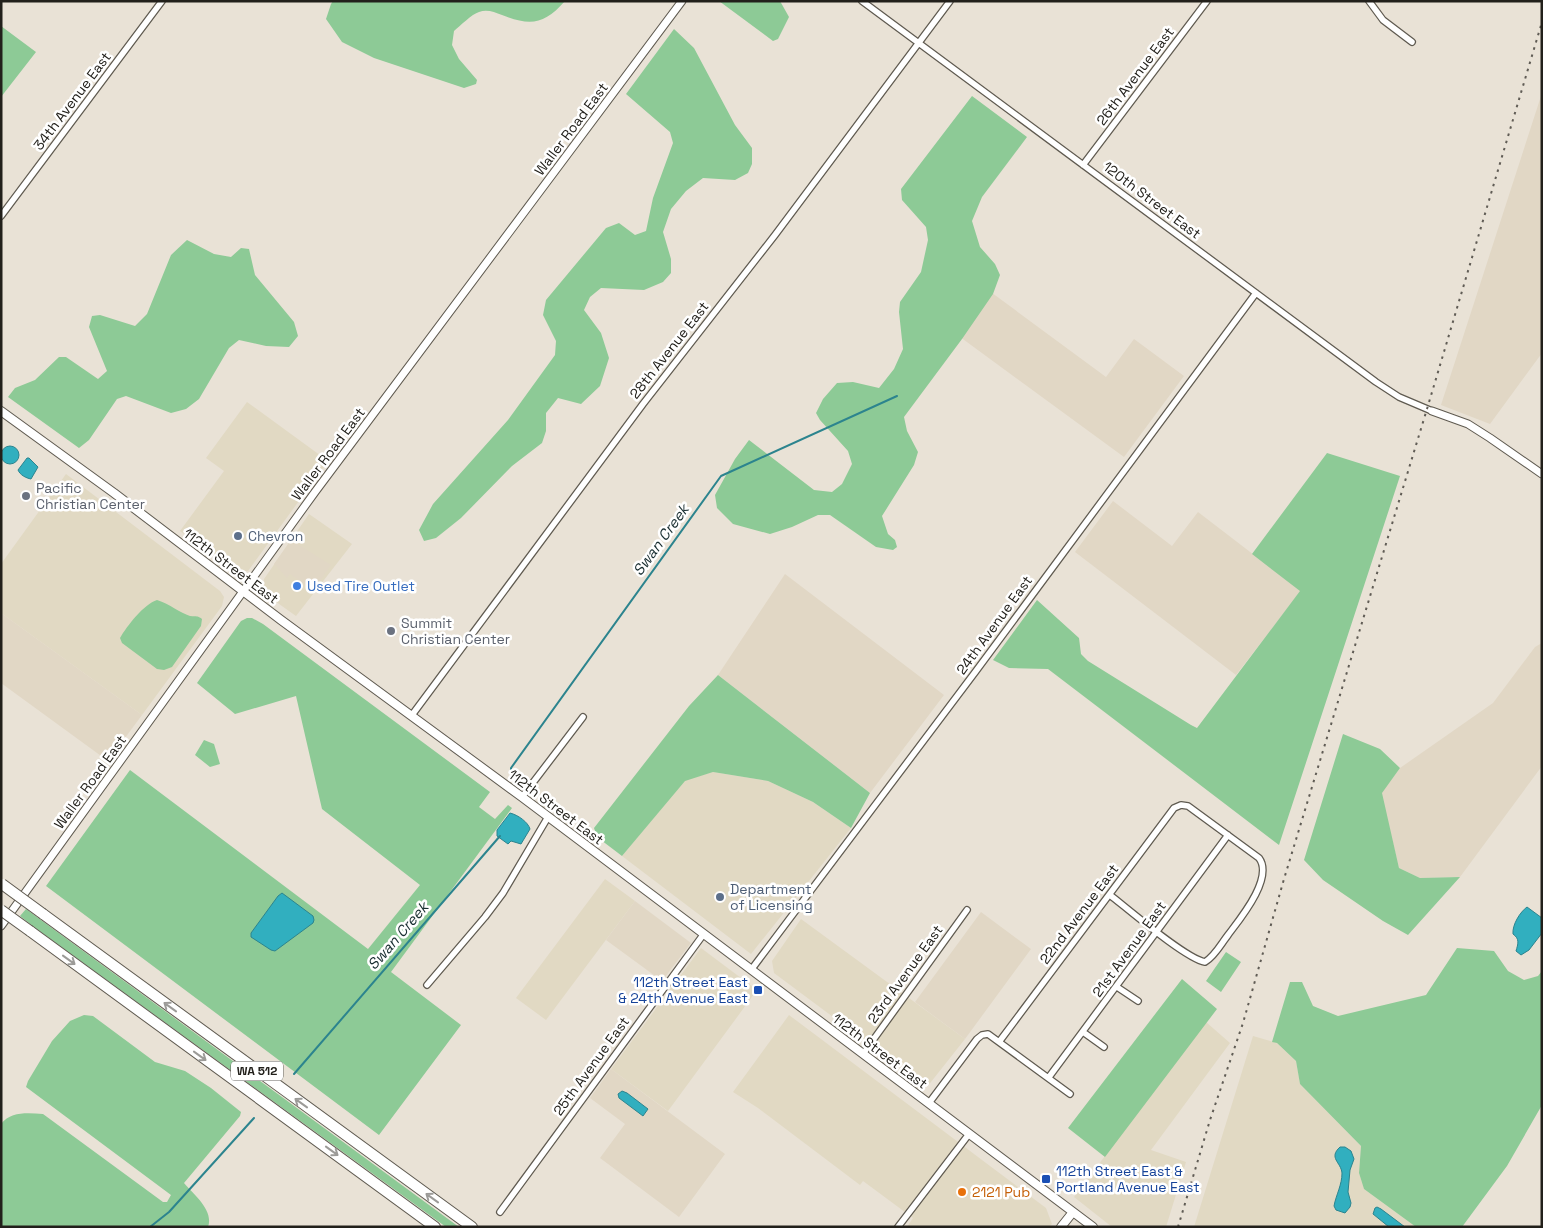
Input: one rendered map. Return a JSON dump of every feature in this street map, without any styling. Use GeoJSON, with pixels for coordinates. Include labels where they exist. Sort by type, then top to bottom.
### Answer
{"type":"FeatureCollection","features":[{"type":"Feature","properties":{"kind":"highway","name":"WA 512"},"geometry":{"type":"LineString","coordinates":[[2,884],[472,1227]]}},
{"type":"Feature","properties":{"kind":"highway","name":"WA 512"},"geometry":{"type":"LineString","coordinates":[[1,910],[435,1227]]}},
{"type":"Feature","properties":{"kind":"main road","name":"112th Street East"},"geometry":{"type":"LineString","coordinates":[[1,411],[522,797],[1093,1227]]}},
{"type":"Feature","properties":{"kind":"main road"},"geometry":{"type":"LineString","coordinates":[[1061,1227],[1073,1212]]}},
{"type":"Feature","properties":{"kind":"street","name":"34th Avenue East"},"geometry":{"type":"LineString","coordinates":[[1,216],[162,1]]}},
{"type":"Feature","properties":{"kind":"street","name":"Waller Road East"},"geometry":{"type":"LineString","coordinates":[[1,926],[243,590],[682,1]]}},
{"type":"Feature","properties":{"kind":"street","name":"120th Street East"},"geometry":{"type":"LineString","coordinates":[[862,1],[1376,382],[1399,397],[1432,411]]}},
{"type":"Feature","properties":{"kind":"street","name":"28th Avenue East"},"geometry":{"type":"LineString","coordinates":[[412,715],[637,412],[775,235],[950,1]]}},
{"type":"Feature","properties":{"kind":"street","name":"26th Avenue East"},"geometry":{"type":"LineString","coordinates":[[1082,165],[1207,1]]}},
{"type":"Feature","properties":{"kind":"street"},"geometry":{"type":"LineString","coordinates":[[1369,1],[1383,20],[1412,42]]}},
{"type":"Feature","properties":{"kind":"street","name":"24th Avenue East"},"geometry":{"type":"LineString","coordinates":[[751,970],[1256,294]]}},
{"type":"Feature","properties":{"kind":"street"},"geometry":{"type":"LineString","coordinates":[[1432,411],[1468,424],[1542,474]]}},
{"type":"Feature","properties":{"kind":"street"},"geometry":{"type":"LineString","coordinates":[[522,797],[583,717]]}},
{"type":"Feature","properties":{"kind":"street","name":"22nd Avenue East"},"geometry":{"type":"LineString","coordinates":[[1000,1042],[1174,808],[1181,805],[1188,806],[1228,835]]}},
{"type":"Feature","properties":{"kind":"street"},"geometry":{"type":"LineString","coordinates":[[427,984],[485,917],[503,893],[548,817]]}},
{"type":"Feature","properties":{"kind":"street"},"geometry":{"type":"LineString","coordinates":[[1110,895],[1157,932],[1193,957],[1205,962],[1221,945],[1254,899],[1261,877],[1261,861],[1228,835]]}},
{"type":"Feature","properties":{"kind":"street","name":"21st Avenue East"},"geometry":{"type":"LineString","coordinates":[[1049,1077],[1228,835]]}},
{"type":"Feature","properties":{"kind":"street","name":"23rd Avenue East"},"geometry":{"type":"LineString","coordinates":[[863,1054],[967,910]]}},
{"type":"Feature","properties":{"kind":"street","name":"25th Avenue East"},"geometry":{"type":"LineString","coordinates":[[500,1212],[703,934]]}},
{"type":"Feature","properties":{"kind":"street"},"geometry":{"type":"LineString","coordinates":[[1116,986],[1138,1001]]}},
{"type":"Feature","properties":{"kind":"street"},"geometry":{"type":"LineString","coordinates":[[1083,1032],[1104,1047]]}},
{"type":"Feature","properties":{"kind":"street"},"geometry":{"type":"LineString","coordinates":[[929,1103],[982,1035],[990,1035],[1070,1094]]}},
{"type":"Feature","properties":{"kind":"street"},"geometry":{"type":"LineString","coordinates":[[898,1227],[969,1134]]}},
{"type":"Feature","properties":{"kind":"shaded area"},"geometry":{"type":"Polygon","coordinates":[[[1542,93],[1542,353],[1490,424],[1441,405],[1542,93]]]}},
{"type":"Feature","properties":{"kind":"shaded area"},"geometry":{"type":"Polygon","coordinates":[[[988,290],[1106,377],[1134,339],[1184,376],[1124,457],[956,334],[988,290]]]}},
{"type":"Feature","properties":{"kind":"shaded area"},"geometry":{"type":"Polygon","coordinates":[[[247,402],[328,461],[248,571],[236,572],[180,531],[224,471],[206,458],[247,402]]]}},
{"type":"Feature","properties":{"kind":"shaded area"},"geometry":{"type":"Polygon","coordinates":[[[66,474],[220,591],[224,597],[222,606],[142,715],[1,613],[1,564],[66,474]]]}},
{"type":"Feature","properties":{"kind":"shaded area"},"geometry":{"type":"Polygon","coordinates":[[[1113,501],[1172,546],[1198,512],[1301,591],[1236,675],[1075,552],[1113,501]]]}},
{"type":"Feature","properties":{"kind":"shaded area"},"geometry":{"type":"Polygon","coordinates":[[[309,514],[352,544],[296,616],[265,594],[264,579],[309,514]]]}},
{"type":"Feature","properties":{"kind":"shaded area"},"geometry":{"type":"Polygon","coordinates":[[[291,540],[331,565],[313,591],[290,574],[287,578],[274,564],[291,540]]]}},
{"type":"Feature","properties":{"kind":"shaded area"},"geometry":{"type":"Polygon","coordinates":[[[785,574],[944,695],[870,793],[718,675],[785,574]]]}},
{"type":"Feature","properties":{"kind":"shaded area"},"geometry":{"type":"Polygon","coordinates":[[[1,613],[142,715],[108,761],[1,683],[1,613]]]}},
{"type":"Feature","properties":{"kind":"shaded area"},"geometry":{"type":"Polygon","coordinates":[[[1542,643],[1542,766],[1460,877],[1420,878],[1399,868],[1381,793],[1400,768],[1493,703],[1535,647],[1542,643]]]}},
{"type":"Feature","properties":{"kind":"shaded area"},"geometry":{"type":"Polygon","coordinates":[[[713,772],[768,781],[813,802],[851,828],[751,954],[622,856],[685,780],[713,772]]]}},
{"type":"Feature","properties":{"kind":"shaded area"},"geometry":{"type":"Polygon","coordinates":[[[605,879],[635,901],[546,1020],[516,998],[605,879]]]}},
{"type":"Feature","properties":{"kind":"shaded area"},"geometry":{"type":"Polygon","coordinates":[[[635,901],[691,943],[662,981],[606,940],[635,901]]]}},
{"type":"Feature","properties":{"kind":"shaded area"},"geometry":{"type":"Polygon","coordinates":[[[981,912],[1031,949],[965,1039],[915,1002],[981,912]]]}},
{"type":"Feature","properties":{"kind":"shaded area"},"geometry":{"type":"Polygon","coordinates":[[[801,919],[965,1039],[927,1087],[774,973],[772,961],[801,919]]]}},
{"type":"Feature","properties":{"kind":"shaded area"},"geometry":{"type":"Polygon","coordinates":[[[701,948],[757,990],[668,1111],[611,1069],[701,948]]]}},
{"type":"Feature","properties":{"kind":"shaded area"},"geometry":{"type":"Polygon","coordinates":[[[789,1015],[1046,1208],[1052,1224],[1049,1227],[907,1227],[913,1218],[863,1181],[860,1185],[758,1108],[733,1092],[789,1015]]]}},
{"type":"Feature","properties":{"kind":"shaded area"},"geometry":{"type":"Polygon","coordinates":[[[1206,1022],[1230,1043],[1151,1150],[1186,1162],[1166,1227],[1112,1227],[1074,1197],[1206,1022]]]}},
{"type":"Feature","properties":{"kind":"shaded area"},"geometry":{"type":"Polygon","coordinates":[[[1253,1036],[1277,1043],[1296,1061],[1300,1084],[1361,1146],[1359,1173],[1364,1189],[1416,1227],[1194,1227],[1253,1036]]]}},
{"type":"Feature","properties":{"kind":"shaded area"},"geometry":{"type":"Polygon","coordinates":[[[611,1069],[725,1154],[679,1217],[600,1158],[625,1124],[590,1098],[611,1069]]]}},
{"type":"Feature","properties":{"kind":"green space"},"geometry":{"type":"Polygon","coordinates":[[[333,1],[565,1],[550,15],[536,21],[521,21],[493,12],[482,11],[476,13],[463,23],[454,31],[452,45],[459,59],[477,80],[476,84],[464,88],[374,58],[342,42],[326,19],[333,1]]]}},
{"type":"Feature","properties":{"kind":"green space"},"geometry":{"type":"Polygon","coordinates":[[[719,1],[780,1],[789,17],[778,39],[773,41],[719,1]]]}},
{"type":"Feature","properties":{"kind":"green space"},"geometry":{"type":"Polygon","coordinates":[[[1,26],[36,52],[1,97],[1,26]]]}},
{"type":"Feature","properties":{"kind":"green space"},"geometry":{"type":"Polygon","coordinates":[[[674,29],[694,48],[735,125],[752,148],[752,164],[748,173],[735,180],[703,178],[686,191],[671,209],[663,232],[671,259],[671,273],[663,282],[644,290],[601,288],[590,297],[584,310],[601,333],[609,358],[600,386],[581,404],[558,398],[546,413],[546,431],[542,443],[512,466],[461,518],[436,538],[424,541],[419,530],[433,504],[508,420],[555,355],[556,341],[543,315],[546,300],[606,228],[619,223],[635,235],[646,231],[653,198],[673,143],[670,132],[626,94],[674,29]]]}},
{"type":"Feature","properties":{"kind":"green space"},"geometry":{"type":"Polygon","coordinates":[[[972,96],[1027,137],[982,197],[972,221],[980,247],[995,264],[1000,275],[993,294],[904,417],[907,431],[918,452],[914,465],[882,516],[888,534],[895,540],[897,547],[893,550],[876,547],[830,515],[818,515],[792,527],[770,534],[733,524],[717,508],[715,495],[735,459],[749,440],[814,490],[832,492],[842,484],[852,464],[848,451],[816,413],[823,399],[837,383],[853,382],[879,388],[894,369],[903,349],[899,312],[900,302],[921,272],[928,240],[926,227],[902,200],[901,189],[972,96]]]}},
{"type":"Feature","properties":{"kind":"green space"},"geometry":{"type":"Polygon","coordinates":[[[187,240],[214,254],[231,257],[241,248],[249,249],[255,275],[294,322],[298,336],[289,347],[266,346],[239,340],[229,348],[199,399],[186,409],[171,413],[126,396],[117,399],[89,440],[79,448],[8,397],[15,388],[35,380],[59,357],[66,357],[98,379],[107,371],[89,327],[92,316],[100,315],[135,326],[147,314],[171,255],[187,240]]]}},
{"type":"Feature","properties":{"kind":"green space"},"geometry":{"type":"Polygon","coordinates":[[[1327,453],[1400,476],[1279,845],[1048,669],[1009,668],[993,660],[1037,600],[1079,638],[1081,654],[1088,661],[1197,728],[1300,591],[1252,554],[1327,453]]]}},
{"type":"Feature","properties":{"kind":"green space"},"geometry":{"type":"Polygon","coordinates":[[[157,600],[186,615],[202,619],[201,626],[172,667],[164,670],[157,669],[122,643],[120,638],[141,611],[157,600]]]}},
{"type":"Feature","properties":{"kind":"green space"},"geometry":{"type":"Polygon","coordinates":[[[252,618],[263,624],[490,792],[479,807],[495,819],[508,805],[512,808],[391,972],[461,1025],[379,1135],[46,886],[130,770],[368,949],[420,885],[322,809],[296,696],[235,714],[197,683],[241,621],[252,618]]]}},
{"type":"Feature","properties":{"kind":"green space"},"geometry":{"type":"Polygon","coordinates":[[[718,675],[870,793],[851,828],[813,802],[768,781],[713,772],[685,781],[622,856],[597,837],[594,828],[689,706],[718,675]]]}},
{"type":"Feature","properties":{"kind":"green space"},"geometry":{"type":"Polygon","coordinates":[[[1343,734],[1380,749],[1400,768],[1382,793],[1399,868],[1420,878],[1460,877],[1408,935],[1383,921],[1323,880],[1304,860],[1343,734]]]}},
{"type":"Feature","properties":{"kind":"green space"},"geometry":{"type":"Polygon","coordinates":[[[204,740],[214,744],[220,764],[210,767],[195,755],[204,740]]]}},
{"type":"Feature","properties":{"kind":"green space"},"geometry":{"type":"Polygon","coordinates":[[[26,909],[459,1227],[446,1227],[34,927],[20,916],[26,909]]]}},
{"type":"Feature","properties":{"kind":"green space"},"geometry":{"type":"Polygon","coordinates":[[[1457,948],[1494,951],[1508,971],[1524,980],[1538,976],[1542,971],[1542,1105],[1507,1166],[1462,1227],[1416,1227],[1364,1189],[1359,1173],[1361,1146],[1300,1084],[1296,1061],[1277,1043],[1272,1042],[1290,982],[1302,982],[1313,1006],[1338,1016],[1426,995],[1457,948]]]}},
{"type":"Feature","properties":{"kind":"green space"},"geometry":{"type":"Polygon","coordinates":[[[1226,952],[1241,962],[1221,992],[1206,981],[1226,952]]]}},
{"type":"Feature","properties":{"kind":"green space"},"geometry":{"type":"Polygon","coordinates":[[[1182,979],[1217,1009],[1105,1157],[1068,1128],[1182,979]]]}},
{"type":"Feature","properties":{"kind":"green space"},"geometry":{"type":"Polygon","coordinates":[[[84,1015],[93,1016],[155,1062],[185,1071],[211,1088],[241,1112],[240,1116],[184,1183],[206,1209],[209,1221],[208,1227],[1,1227],[1,1124],[10,1117],[20,1114],[43,1114],[163,1202],[167,1202],[171,1195],[26,1087],[52,1041],[70,1021],[84,1015]]]}},
{"type":"Feature","properties":{"kind":"water"},"geometry":{"type":"Polygon","coordinates":[[[10,446],[16,449],[19,455],[16,461],[10,464],[4,461],[1,455],[4,449],[10,446]]]}},
{"type":"Feature","properties":{"kind":"water"},"geometry":{"type":"Polygon","coordinates":[[[27,458],[38,467],[31,479],[23,476],[18,470],[27,458]]]}},
{"type":"Feature","properties":{"kind":"water"},"geometry":{"type":"Polygon","coordinates":[[[510,813],[522,819],[530,829],[521,844],[511,841],[508,844],[497,836],[497,830],[510,813]]]}},
{"type":"Feature","properties":{"kind":"water"},"geometry":{"type":"Polygon","coordinates":[[[282,893],[313,916],[314,920],[313,923],[275,951],[251,937],[251,933],[282,893]]]}},
{"type":"Feature","properties":{"kind":"water"},"geometry":{"type":"Polygon","coordinates":[[[1527,907],[1542,918],[1542,933],[1529,950],[1521,955],[1516,951],[1518,942],[1513,934],[1513,930],[1517,919],[1527,907]]]}},
{"type":"Feature","properties":{"kind":"water"},"geometry":{"type":"Polygon","coordinates":[[[622,1091],[648,1109],[643,1116],[619,1098],[618,1094],[622,1091]]]}},
{"type":"Feature","properties":{"kind":"water"},"geometry":{"type":"Polygon","coordinates":[[[1340,1147],[1345,1147],[1351,1151],[1354,1159],[1350,1170],[1348,1192],[1351,1203],[1345,1213],[1336,1210],[1334,1206],[1342,1177],[1341,1169],[1335,1157],[1340,1147]]]}},
{"type":"Feature","properties":{"kind":"water"},"geometry":{"type":"Polygon","coordinates":[[[1377,1207],[1405,1227],[1389,1227],[1373,1214],[1377,1207]]]}},
{"type":"Feature","properties":{"kind":"waterway","name":"Swan Creek"},"geometry":{"type":"LineString","coordinates":[[511,775],[511,768],[721,476],[897,396]]}},
{"type":"Feature","properties":{"kind":"waterway","name":"Swan Creek"},"geometry":{"type":"LineString","coordinates":[[294,1074],[500,836]]}},
{"type":"Feature","properties":{"kind":"waterway","name":"Swan Creek"},"geometry":{"type":"LineString","coordinates":[[150,1227],[169,1212],[254,1118]]}},
{"type":"Feature","properties":{"kind":"railway"},"geometry":{"type":"LineString","coordinates":[[1178,1227],[1210,1120],[1243,1023],[1284,879],[1542,22]]}},
{"type":"Feature","properties":{"kind":"place","name":"Pacific Christian Center"},"geometry":{"type":"Point","coordinates":[26,496]}},
{"type":"Feature","properties":{"kind":"place","name":"Chevron"},"geometry":{"type":"Point","coordinates":[238,536]}},
{"type":"Feature","properties":{"kind":"place","name":"Used Tire Outlet"},"geometry":{"type":"Point","coordinates":[297,586]}},
{"type":"Feature","properties":{"kind":"place","name":"Summit Christian Center"},"geometry":{"type":"Point","coordinates":[391,631]}},
{"type":"Feature","properties":{"kind":"place","name":"Department of Licensing"},"geometry":{"type":"Point","coordinates":[720,897]}},
{"type":"Feature","properties":{"kind":"place","name":"112th Street East & 24th Avenue East"},"geometry":{"type":"Point","coordinates":[758,990]}},
{"type":"Feature","properties":{"kind":"place","name":"112th Street East & Portland Avenue East"},"geometry":{"type":"Point","coordinates":[1046,1179]}},
{"type":"Feature","properties":{"kind":"place","name":"2121 Pub"},"geometry":{"type":"Point","coordinates":[962,1192]}}]}
